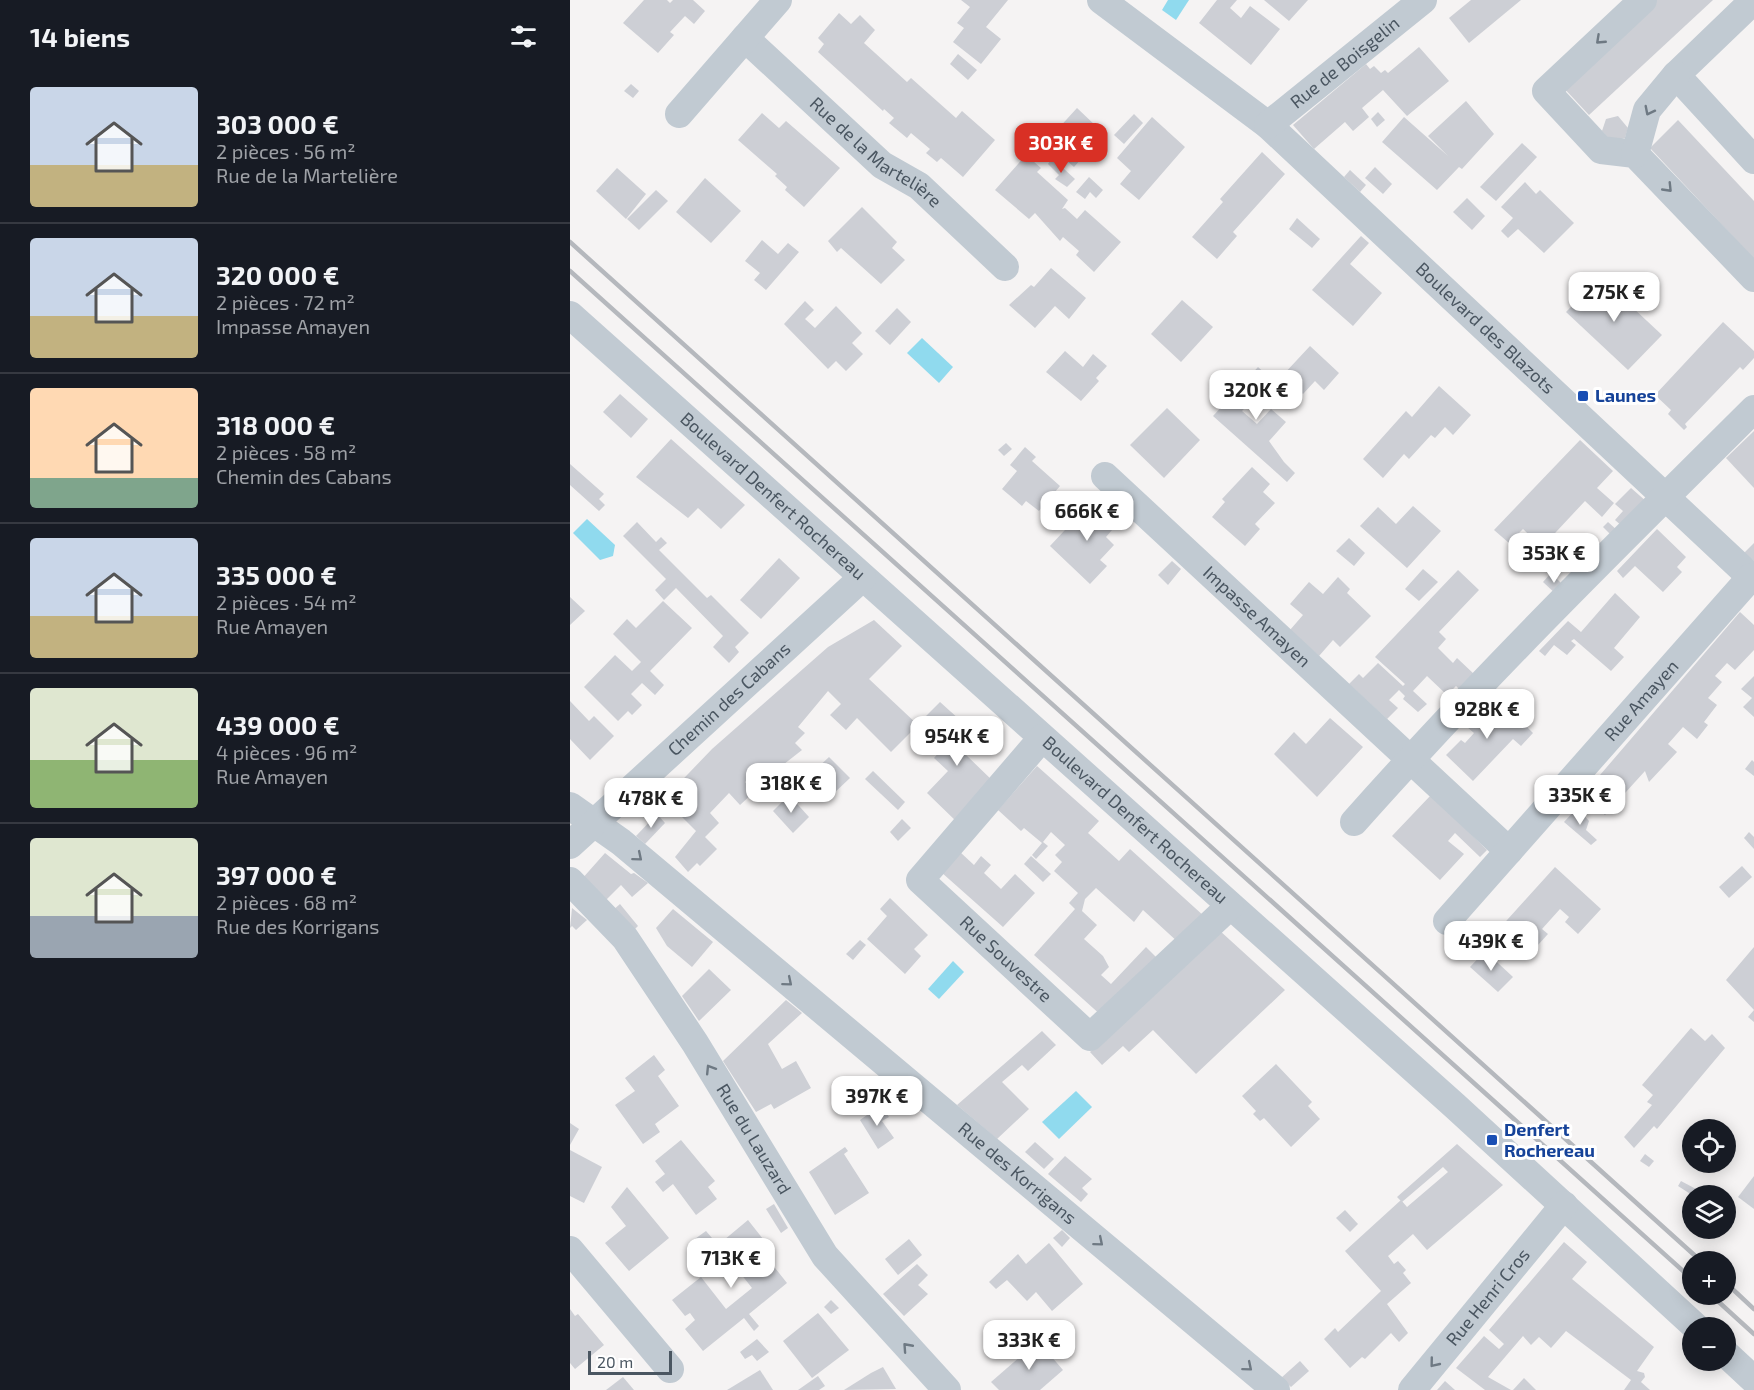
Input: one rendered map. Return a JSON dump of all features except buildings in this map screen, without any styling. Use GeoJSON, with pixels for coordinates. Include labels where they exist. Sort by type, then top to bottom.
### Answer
{"type":"FeatureCollection","features":[{"type":"Feature","properties":{"kind":"street"},"geometry":{"type":"LineString","coordinates":[[679,114],[778,0]]}},
{"type":"Feature","properties":{"kind":"street","name":"Boulevard des Blazots"},"geometry":{"type":"LineString","coordinates":[[1101,0],[1268,125],[1753,579]]}},
{"type":"Feature","properties":{"kind":"street","name":"Rue de Boisgelin"},"geometry":{"type":"LineString","coordinates":[[1268,125],[1423,0]]}},
{"type":"Feature","properties":{"kind":"street"},"geometry":{"type":"LineString","coordinates":[[1643,0],[1546,91],[1601,150],[1635,154],[1754,278]]}},
{"type":"Feature","properties":{"kind":"street"},"geometry":{"type":"LineString","coordinates":[[1635,154],[1647,110],[1676,75],[1754,0]]}},
{"type":"Feature","properties":{"kind":"street","name":"Rue de la Martelière"},"geometry":{"type":"LineString","coordinates":[[745,38],[882,165],[920,186],[1005,267]]}},
{"type":"Feature","properties":{"kind":"street"},"geometry":{"type":"LineString","coordinates":[[1676,75],[1754,160]]}},
{"type":"Feature","properties":{"kind":"street","name":"Boulevard Denfert Rochereau"},"geometry":{"type":"LineString","coordinates":[[570,315],[1564,1205],[1685,1317]]}},
{"type":"Feature","properties":{"kind":"street"},"geometry":{"type":"LineString","coordinates":[[1354,822],[1411,757],[1665,496],[1754,409]]}},
{"type":"Feature","properties":{"kind":"street","name":"Impasse Amayen"},"geometry":{"type":"LineString","coordinates":[[1105,476],[1411,757]]}},
{"type":"Feature","properties":{"kind":"street","name":"Chemin des Cabans"},"geometry":{"type":"LineString","coordinates":[[570,845],[580,815],[862,578]]}},
{"type":"Feature","properties":{"kind":"street","name":"Rue Amayen"},"geometry":{"type":"LineString","coordinates":[[1447,921],[1753,579]]}},
{"type":"Feature","properties":{"kind":"street","name":"Rue Souvestre"},"geometry":{"type":"LineString","coordinates":[[1042,738],[920,880],[1090,1037],[1230,906]]}},
{"type":"Feature","properties":{"kind":"street"},"geometry":{"type":"LineString","coordinates":[[1411,757],[1509,851]]}},
{"type":"Feature","properties":{"kind":"street","name":"Rue des Korrigans"},"geometry":{"type":"LineString","coordinates":[[580,815],[621,842],[1276,1390]]}},
{"type":"Feature","properties":{"kind":"street","name":"Rue du Lauzard"},"geometry":{"type":"LineString","coordinates":[[570,881],[625,938],[695,1043],[825,1256],[946,1390]]}},
{"type":"Feature","properties":{"kind":"street","name":"Rue Henri Cros"},"geometry":{"type":"LineString","coordinates":[[1412,1390],[1564,1205]]}},
{"type":"Feature","properties":{"kind":"street"},"geometry":{"type":"LineString","coordinates":[[570,1250],[670,1369]]}},
{"type":"Feature","properties":{"kind":"street"},"geometry":{"type":"LineString","coordinates":[[1736,1363],[1754,1380]]}},
{"type":"Feature","properties":{"kind":"water"},"geometry":{"type":"Polygon","coordinates":[[[1168,0],[1189,0],[1176,20],[1162,10],[1168,0]]]}},
{"type":"Feature","properties":{"kind":"water"},"geometry":{"type":"Polygon","coordinates":[[[922,338],[953,367],[939,383],[907,353],[922,338]]]}},
{"type":"Feature","properties":{"kind":"water"},"geometry":{"type":"Polygon","coordinates":[[[587,519],[615,545],[613,556],[600,560],[573,533],[587,519]]]}},
{"type":"Feature","properties":{"kind":"water"},"geometry":{"type":"Polygon","coordinates":[[[953,961],[964,972],[939,999],[928,989],[953,961]]]}},
{"type":"Feature","properties":{"kind":"water"},"geometry":{"type":"Polygon","coordinates":[[[1076,1091],[1092,1107],[1059,1139],[1042,1122],[1076,1091]]]}},
{"type":"Feature","properties":{"kind":"railway"},"geometry":{"type":"LineString","coordinates":[[570,242],[1690,1251]]}},
{"type":"Feature","properties":{"kind":"railway"},"geometry":{"type":"LineString","coordinates":[[570,271],[1682,1270]]}},
{"type":"Feature","properties":{"kind":"railway"},"geometry":{"type":"LineString","coordinates":[[1736,1292],[1754,1309]]}},
{"type":"Feature","properties":{"kind":"railway"},"geometry":{"type":"LineString","coordinates":[[1722,1305],[1754,1334]]}},
{"type":"Feature","properties":{"kind":"place","name":"Launes"},"geometry":{"type":"Point","coordinates":[1583,396]}},
{"type":"Feature","properties":{"kind":"place","name":"Denfert Rochereau"},"geometry":{"type":"Point","coordinates":[1492,1140]}}]}
